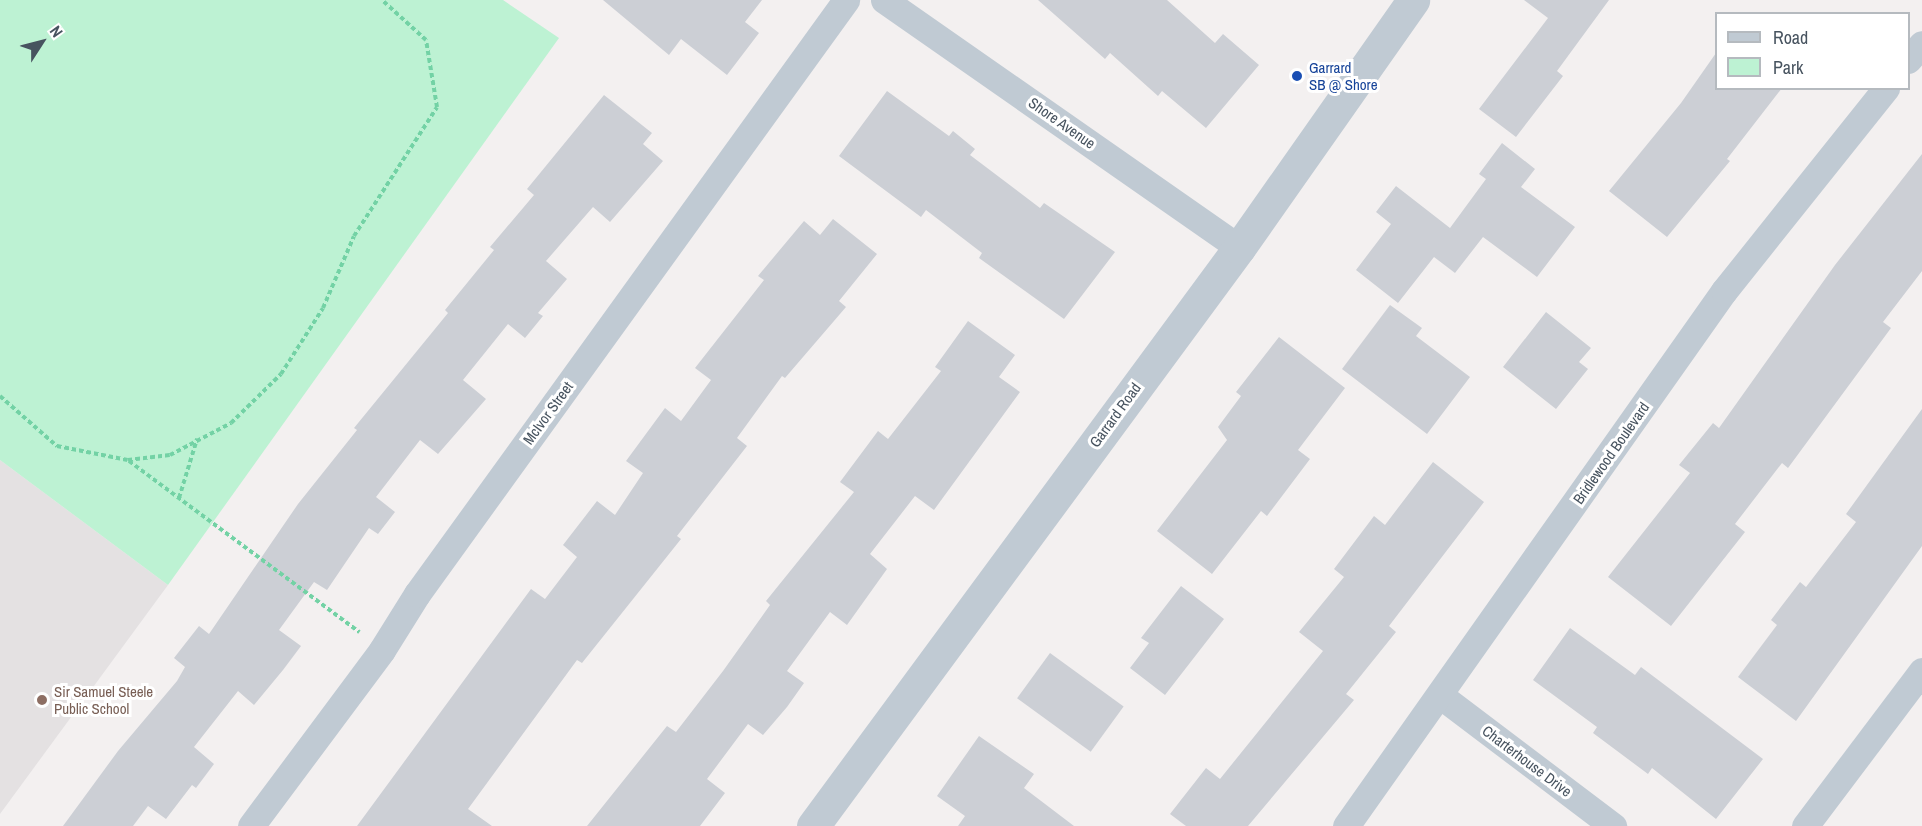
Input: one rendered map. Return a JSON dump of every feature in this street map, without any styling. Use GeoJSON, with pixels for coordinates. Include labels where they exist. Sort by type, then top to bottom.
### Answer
{"type":"FeatureCollection","features":[{"type":"Feature","properties":{"kind":"street","name":"McIvor Street"},"geometry":{"type":"LineString","coordinates":[[251,826],[382,650],[417,594],[846,0]]}},
{"type":"Feature","properties":{"kind":"street","name":"Shore Avenue"},"geometry":{"type":"LineString","coordinates":[[884,0],[1239,248]]}},
{"type":"Feature","properties":{"kind":"street","name":"Garrard Road"},"geometry":{"type":"LineString","coordinates":[[820,824],[1239,248],[1413,0]]}},
{"type":"Feature","properties":{"kind":"street"},"geometry":{"type":"LineString","coordinates":[[1910,58],[1922,44]]}},
{"type":"Feature","properties":{"kind":"street","name":"Bridlewood Boulevard"},"geometry":{"type":"LineString","coordinates":[[1346,826],[1441,696],[1724,291],[1884,90]]}},
{"type":"Feature","properties":{"kind":"street"},"geometry":{"type":"LineString","coordinates":[[1805,826],[1922,671]]}},
{"type":"Feature","properties":{"kind":"street","name":"Charterhouse Drive"},"geometry":{"type":"LineString","coordinates":[[1441,696],[1612,826]]}},
{"type":"Feature","properties":{"kind":"path"},"geometry":{"type":"LineString","coordinates":[[0,396],[57,446],[128,460],[170,455],[197,438],[231,423],[281,374],[323,308],[354,236],[437,107],[426,40],[382,0]]}},
{"type":"Feature","properties":{"kind":"path"},"geometry":{"type":"LineString","coordinates":[[179,498],[197,438]]}},
{"type":"Feature","properties":{"kind":"path"},"geometry":{"type":"LineString","coordinates":[[128,460],[382,650]]}},
{"type":"Feature","properties":{"kind":"shaded area","name":"Sir Samuel Steele Public School"},"geometry":{"type":"Polygon","coordinates":[[[0,460],[168,585],[0,814],[0,460]]]}},
{"type":"Feature","properties":{"kind":"green space"},"geometry":{"type":"Polygon","coordinates":[[[0,0],[503,0],[559,38],[168,585],[0,460],[0,0]]]}},
{"type":"Feature","properties":{"kind":"building"},"geometry":{"type":"Polygon","coordinates":[[[603,0],[762,0],[745,22],[759,33],[727,75],[681,39],[669,55],[603,0]]]}},
{"type":"Feature","properties":{"kind":"building"},"geometry":{"type":"Polygon","coordinates":[[[1038,0],[1167,0],[1215,43],[1223,34],[1259,65],[1206,128],[1162,91],[1158,96],[1110,53],[1105,59],[1038,0]]]}},
{"type":"Feature","properties":{"kind":"building"},"geometry":{"type":"Polygon","coordinates":[[[1524,0],[1609,0],[1557,71],[1563,76],[1516,137],[1479,109],[1548,18],[1524,0]]]}},
{"type":"Feature","properties":{"kind":"building"},"geometry":{"type":"Polygon","coordinates":[[[1715,54],[1715,90],[1780,90],[1727,159],[1730,161],[1667,237],[1609,191],[1681,103],[1715,54]]]}},
{"type":"Feature","properties":{"kind":"building"},"geometry":{"type":"Polygon","coordinates":[[[887,91],[949,136],[953,131],[975,149],[970,155],[1040,208],[1044,203],[1115,252],[1064,319],[979,258],[982,253],[926,210],[921,217],[839,156],[887,91]]]}},
{"type":"Feature","properties":{"kind":"building"},"geometry":{"type":"Polygon","coordinates":[[[604,95],[652,133],[643,144],[663,161],[610,222],[593,207],[546,261],[567,279],[538,313],[543,316],[525,338],[508,324],[463,380],[486,399],[438,454],[420,440],[376,497],[395,512],[378,534],[369,528],[327,590],[314,582],[279,630],[301,646],[254,705],[238,691],[194,747],[214,764],[196,788],[192,785],[166,819],[148,806],[133,826],[63,826],[118,751],[177,681],[185,667],[174,658],[199,626],[209,634],[298,504],[357,430],[354,428],[448,313],[445,310],[494,250],[490,247],[534,195],[527,189],[604,95]]]}},
{"type":"Feature","properties":{"kind":"building"},"geometry":{"type":"Polygon","coordinates":[[[1502,143],[1535,169],[1521,187],[1575,227],[1537,277],[1483,237],[1455,273],[1434,257],[1398,303],[1356,270],[1391,224],[1376,212],[1396,186],[1450,228],[1486,179],[1479,174],[1502,143]]]}},
{"type":"Feature","properties":{"kind":"building"},"geometry":{"type":"Polygon","coordinates":[[[1922,154],[1922,271],[1883,322],[1891,328],[1788,468],[1782,463],[1735,524],[1745,532],[1671,626],[1608,577],[1690,473],[1679,465],[1713,423],[1719,428],[1835,265],[1922,154]]]}},
{"type":"Feature","properties":{"kind":"building"},"geometry":{"type":"Polygon","coordinates":[[[833,219],[877,254],[839,301],[846,307],[785,378],[782,376],[737,438],[747,446],[677,536],[681,539],[582,663],[577,660],[468,809],[492,826],[357,826],[531,589],[545,599],[577,557],[563,545],[597,501],[615,515],[643,473],[626,461],[665,408],[681,421],[711,380],[695,368],[764,280],[758,276],[804,221],[820,235],[833,219]]]}},
{"type":"Feature","properties":{"kind":"building"},"geometry":{"type":"Polygon","coordinates":[[[1390,305],[1422,328],[1416,336],[1470,377],[1427,434],[1342,369],[1390,305]]]}},
{"type":"Feature","properties":{"kind":"building"},"geometry":{"type":"Polygon","coordinates":[[[1546,312],[1591,348],[1579,362],[1588,369],[1556,409],[1503,367],[1546,312]]]}},
{"type":"Feature","properties":{"kind":"building"},"geometry":{"type":"Polygon","coordinates":[[[968,321],[1015,355],[999,377],[1020,392],[934,510],[915,496],[870,554],[887,569],[847,625],[830,612],[787,671],[804,683],[787,707],[763,735],[748,724],[707,779],[725,793],[700,826],[587,826],[667,726],[676,732],[723,671],[770,605],[766,601],[854,492],[840,482],[878,431],[888,439],[941,371],[935,367],[968,321]]]}},
{"type":"Feature","properties":{"kind":"building"},"geometry":{"type":"Polygon","coordinates":[[[1279,337],[1345,388],[1298,450],[1310,459],[1267,516],[1261,511],[1212,574],[1157,531],[1227,440],[1218,427],[1241,396],[1236,392],[1279,337]]]}},
{"type":"Feature","properties":{"kind":"building"},"geometry":{"type":"Polygon","coordinates":[[[1922,409],[1922,546],[1796,721],[1738,677],[1777,625],[1771,620],[1800,582],[1806,587],[1856,522],[1846,514],[1922,409]]]}},
{"type":"Feature","properties":{"kind":"building"},"geometry":{"type":"Polygon","coordinates":[[[1433,462],[1484,502],[1389,626],[1396,632],[1346,694],[1354,700],[1248,826],[1186,826],[1170,814],[1206,768],[1220,779],[1323,651],[1299,632],[1344,577],[1334,569],[1374,516],[1385,525],[1433,462]]]}},
{"type":"Feature","properties":{"kind":"building"},"geometry":{"type":"Polygon","coordinates":[[[1181,586],[1224,619],[1165,695],[1130,668],[1149,643],[1141,638],[1181,586]]]}},
{"type":"Feature","properties":{"kind":"building"},"geometry":{"type":"Polygon","coordinates":[[[1570,628],[1635,675],[1641,667],[1763,759],[1716,819],[1652,768],[1648,774],[1593,733],[1597,727],[1533,680],[1570,628]]]}},
{"type":"Feature","properties":{"kind":"building"},"geometry":{"type":"Polygon","coordinates":[[[1050,653],[1124,706],[1091,752],[1017,698],[1050,653]]]}},
{"type":"Feature","properties":{"kind":"building"},"geometry":{"type":"Polygon","coordinates":[[[979,736],[1034,774],[1024,788],[1074,826],[958,826],[965,816],[937,796],[979,736]]]}},
{"type":"Feature","properties":{"kind":"place","name":"Garrard SB @ Shore"},"geometry":{"type":"Point","coordinates":[1297,76]}},
{"type":"Feature","properties":{"kind":"place","name":"Sir Samuel Steele Public School"},"geometry":{"type":"Point","coordinates":[42,700]}}]}
